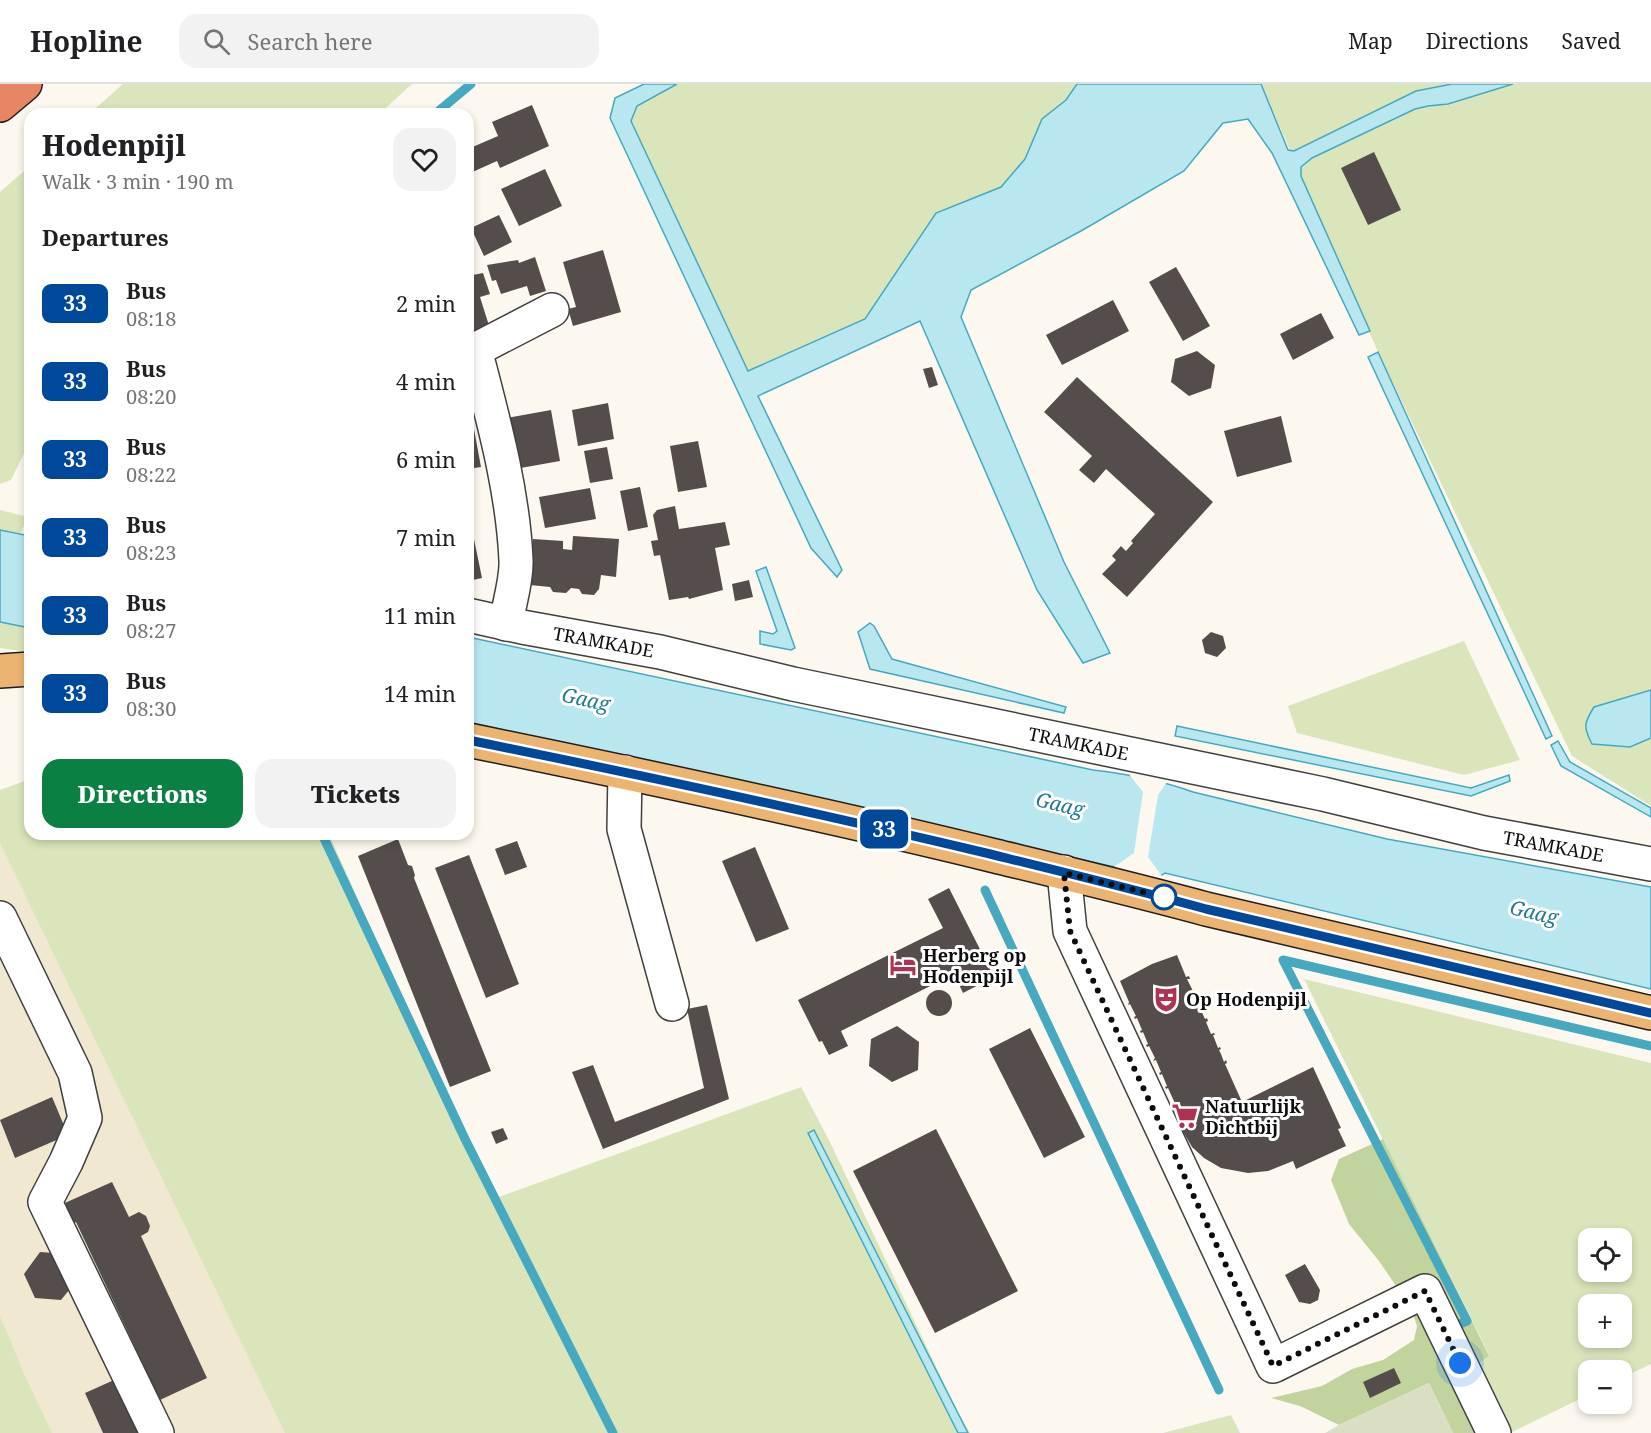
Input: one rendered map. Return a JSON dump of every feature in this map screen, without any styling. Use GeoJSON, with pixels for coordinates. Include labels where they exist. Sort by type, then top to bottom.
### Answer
{"type":"FeatureCollection","features":[{"type":"Feature","properties":{"kind":"highway"},"geometry":{"type":"LineString","coordinates":[[0,105],[25,84]]}},
{"type":"Feature","properties":{"kind":"main road"},"geometry":{"type":"LineString","coordinates":[[0,671],[24,669]]}},
{"type":"Feature","properties":{"kind":"main road"},"geometry":{"type":"LineString","coordinates":[[474,741],[909,835],[1135,889],[1206,909],[1651,1013]]}},
{"type":"Feature","properties":{"kind":"street"},"geometry":{"type":"LineString","coordinates":[[474,350],[552,310]]}},
{"type":"Feature","properties":{"kind":"street"},"geometry":{"type":"LineString","coordinates":[[474,356],[478,361],[497,432],[516,562],[506,624]]}},
{"type":"Feature","properties":{"kind":"street","name":"TRAMKADE"},"geometry":{"type":"LineString","coordinates":[[474,616],[660,652],[793,684],[1323,794],[1484,833],[1651,864]]}},
{"type":"Feature","properties":{"kind":"street"},"geometry":{"type":"LineString","coordinates":[[625,772],[624,829],[672,1004]]}},
{"type":"Feature","properties":{"kind":"street"},"geometry":{"type":"LineString","coordinates":[[1064,873],[1070,931],[1273,1366],[1425,1291],[1494,1433]]}},
{"type":"Feature","properties":{"kind":"street"},"geometry":{"type":"LineString","coordinates":[[0,918],[75,1073],[85,1118],[45,1202],[157,1433]]}},
{"type":"Feature","properties":{"kind":"shaded area"},"geometry":{"type":"Polygon","coordinates":[[[0,836],[304,1433],[44,1433],[0,1341],[0,836]]]}},
{"type":"Feature","properties":{"kind":"green space"},"geometry":{"type":"Polygon","coordinates":[[[123,84],[412,84],[386,108],[96,108],[123,84]]]}},
{"type":"Feature","properties":{"kind":"green space"},"geometry":{"type":"Polygon","coordinates":[[[677,84],[1077,84],[1066,100],[1042,119],[1025,159],[1001,187],[936,213],[865,319],[748,371],[631,121],[637,106],[677,84]]]}},
{"type":"Feature","properties":{"kind":"green space"},"geometry":{"type":"Polygon","coordinates":[[[1261,84],[1651,84],[1651,806],[1572,756],[1378,352],[1261,84]]]}},
{"type":"Feature","properties":{"kind":"green space"},"geometry":{"type":"Polygon","coordinates":[[[24,171],[24,453],[11,480],[0,484],[0,192],[24,171]]]}},
{"type":"Feature","properties":{"kind":"green space"},"geometry":{"type":"Polygon","coordinates":[[[0,510],[24,516],[24,526],[20,534],[0,530],[0,510]]]}},
{"type":"Feature","properties":{"kind":"green space"},"geometry":{"type":"Polygon","coordinates":[[[0,622],[24,627],[24,651],[0,648],[0,622]]]}},
{"type":"Feature","properties":{"kind":"green space"},"geometry":{"type":"Polygon","coordinates":[[[1464,641],[1520,760],[1464,775],[1297,733],[1288,706],[1464,641]]]}},
{"type":"Feature","properties":{"kind":"green space"},"geometry":{"type":"Polygon","coordinates":[[[24,781],[24,840],[332,840],[425,1051],[499,1197],[801,1087],[830,1142],[956,1409],[970,1433],[285,1433],[0,843],[0,790],[24,781]]]}},
{"type":"Feature","properties":{"kind":"green space"},"geometry":{"type":"Polygon","coordinates":[[[1304,979],[1651,1063],[1651,1364],[1632,1373],[1632,1360],[1578,1360],[1578,1400],[1510,1433],[1473,1367],[1489,1355],[1304,979]]]}},
{"type":"Feature","properties":{"kind":"green space"},"geometry":{"type":"Polygon","coordinates":[[[1383,1139],[1489,1356],[1473,1367],[1506,1433],[1453,1433],[1429,1383],[1339,1425],[1300,1406],[1271,1398],[1322,1386],[1352,1369],[1383,1360],[1414,1340],[1417,1326],[1411,1308],[1379,1261],[1349,1224],[1331,1180],[1339,1159],[1383,1139]]]}},
{"type":"Feature","properties":{"kind":"green space"},"geometry":{"type":"Polygon","coordinates":[[[0,1316],[25,1376],[52,1433],[0,1433],[0,1316]]]}},
{"type":"Feature","properties":{"kind":"green space"},"geometry":{"type":"Polygon","coordinates":[[[1429,1383],[1453,1433],[1325,1433],[1339,1425],[1429,1383]]]}},
{"type":"Feature","properties":{"kind":"green space"},"geometry":{"type":"Polygon","coordinates":[[[1231,1415],[1240,1433],[1163,1433],[1231,1415]]]}},
{"type":"Feature","properties":{"kind":"water"},"geometry":{"type":"Polygon","coordinates":[[[644,84],[677,84],[637,106],[631,121],[748,371],[865,319],[936,213],[1001,187],[1025,159],[1042,119],[1066,100],[1077,84],[1261,84],[1288,150],[1294,151],[1416,91],[1452,84],[1513,84],[1448,104],[1415,109],[1312,158],[1301,167],[1301,176],[1370,331],[1359,335],[1272,153],[1248,119],[1223,123],[1184,171],[1081,231],[971,290],[961,317],[1064,562],[1110,653],[1083,663],[1037,590],[920,321],[758,396],[842,570],[837,577],[811,548],[610,118],[615,98],[644,84]]]}},
{"type":"Feature","properties":{"kind":"water"},"geometry":{"type":"Polygon","coordinates":[[[1378,352],[1552,736],[1546,739],[1368,357],[1378,352]]]}},
{"type":"Feature","properties":{"kind":"water"},"geometry":{"type":"Polygon","coordinates":[[[0,530],[24,535],[24,627],[0,622],[0,530]]]}},
{"type":"Feature","properties":{"kind":"water"},"geometry":{"type":"Polygon","coordinates":[[[766,567],[795,648],[791,650],[760,644],[760,631],[773,634],[777,631],[756,571],[766,567]]]}},
{"type":"Feature","properties":{"kind":"water"},"geometry":{"type":"Polygon","coordinates":[[[870,623],[874,626],[892,659],[1066,707],[1064,713],[870,669],[858,632],[870,623]]]}},
{"type":"Feature","properties":{"kind":"water","name":"Gaag"},"geometry":{"type":"Polygon","coordinates":[[[474,638],[1093,770],[1143,778],[1387,839],[1651,887],[1651,989],[1165,873],[1162,875],[1110,866],[474,723],[474,638]]]}},
{"type":"Feature","properties":{"kind":"water"},"geometry":{"type":"Polygon","coordinates":[[[1651,690],[1651,738],[1630,747],[1592,744],[1586,725],[1594,707],[1651,690]]]}},
{"type":"Feature","properties":{"kind":"water"},"geometry":{"type":"Polygon","coordinates":[[[1177,726],[1471,788],[1509,775],[1510,781],[1471,796],[1175,736],[1177,726]]]}},
{"type":"Feature","properties":{"kind":"water"},"geometry":{"type":"Polygon","coordinates":[[[1558,741],[1570,762],[1651,808],[1651,817],[1561,766],[1551,745],[1558,741]]]}},
{"type":"Feature","properties":{"kind":"water"},"geometry":{"type":"Polygon","coordinates":[[[814,1130],[968,1433],[958,1433],[808,1133],[814,1130]]]}},
{"type":"Feature","properties":{"kind":"pier"},"geometry":{"type":"Polygon","coordinates":[[[1128,773],[1167,782],[1158,795],[1148,857],[1162,876],[1111,869],[1134,853],[1143,792],[1128,773]]]}},
{"type":"Feature","properties":{"kind":"building"},"geometry":{"type":"Polygon","coordinates":[[[532,105],[549,146],[500,168],[497,161],[474,171],[474,146],[498,136],[492,122],[532,105]]]}},
{"type":"Feature","properties":{"kind":"building"},"geometry":{"type":"Polygon","coordinates":[[[1374,152],[1401,210],[1368,225],[1341,168],[1374,152]]]}},
{"type":"Feature","properties":{"kind":"building"},"geometry":{"type":"Polygon","coordinates":[[[545,169],[562,206],[519,226],[501,189],[545,169]]]}},
{"type":"Feature","properties":{"kind":"building"},"geometry":{"type":"Polygon","coordinates":[[[499,215],[512,242],[484,256],[474,234],[474,227],[499,215]]]}},
{"type":"Feature","properties":{"kind":"building"},"geometry":{"type":"Polygon","coordinates":[[[603,250],[621,312],[573,326],[568,309],[576,307],[563,262],[603,250]]]}},
{"type":"Feature","properties":{"kind":"building"},"geometry":{"type":"Polygon","coordinates":[[[535,257],[546,291],[530,296],[527,286],[501,294],[496,280],[492,281],[487,265],[518,260],[519,263],[535,257]]]}},
{"type":"Feature","properties":{"kind":"building"},"geometry":{"type":"Polygon","coordinates":[[[1176,267],[1210,326],[1183,341],[1149,282],[1176,267]]]}},
{"type":"Feature","properties":{"kind":"building"},"geometry":{"type":"Polygon","coordinates":[[[483,273],[490,294],[480,297],[491,332],[474,338],[474,275],[483,273]]]}},
{"type":"Feature","properties":{"kind":"building"},"geometry":{"type":"Polygon","coordinates":[[[1113,300],[1129,331],[1062,365],[1046,335],[1113,300]]]}},
{"type":"Feature","properties":{"kind":"building"},"geometry":{"type":"Polygon","coordinates":[[[1321,313],[1334,338],[1293,360],[1280,334],[1321,313]]]}},
{"type":"Feature","properties":{"kind":"building"},"geometry":{"type":"Polygon","coordinates":[[[1197,351],[1215,365],[1211,388],[1189,396],[1171,382],[1175,359],[1197,351]]]}},
{"type":"Feature","properties":{"kind":"building"},"geometry":{"type":"Polygon","coordinates":[[[932,367],[938,385],[929,388],[923,369],[932,367]]]}},
{"type":"Feature","properties":{"kind":"building"},"geometry":{"type":"Polygon","coordinates":[[[1077,377],[1213,502],[1127,597],[1102,574],[1116,560],[1112,556],[1121,546],[1126,551],[1133,543],[1131,541],[1155,514],[1106,469],[1094,483],[1079,470],[1092,456],[1044,412],[1077,377]]]}},
{"type":"Feature","properties":{"kind":"building"},"geometry":{"type":"Polygon","coordinates":[[[608,403],[614,439],[578,446],[572,410],[608,403]]]}},
{"type":"Feature","properties":{"kind":"building"},"geometry":{"type":"Polygon","coordinates":[[[551,410],[560,461],[515,469],[506,418],[551,410]]]}},
{"type":"Feature","properties":{"kind":"building"},"geometry":{"type":"Polygon","coordinates":[[[1281,416],[1292,462],[1237,477],[1224,431],[1281,416]]]}},
{"type":"Feature","properties":{"kind":"building"},"geometry":{"type":"Polygon","coordinates":[[[474,429],[481,467],[474,468],[474,429]]]}},
{"type":"Feature","properties":{"kind":"building"},"geometry":{"type":"Polygon","coordinates":[[[698,441],[707,487],[678,492],[670,446],[698,441]]]}},
{"type":"Feature","properties":{"kind":"building"},"geometry":{"type":"Polygon","coordinates":[[[607,447],[613,479],[590,483],[584,451],[607,447]]]}},
{"type":"Feature","properties":{"kind":"building"},"geometry":{"type":"Polygon","coordinates":[[[640,487],[648,527],[628,531],[620,491],[640,487]]]}},
{"type":"Feature","properties":{"kind":"building"},"geometry":{"type":"Polygon","coordinates":[[[590,488],[596,519],[545,528],[539,497],[590,488]]]}},
{"type":"Feature","properties":{"kind":"building"},"geometry":{"type":"Polygon","coordinates":[[[675,506],[679,529],[725,522],[730,545],[715,548],[723,590],[689,599],[688,597],[669,600],[660,555],[654,556],[651,541],[658,540],[653,515],[657,510],[675,506]]]}},
{"type":"Feature","properties":{"kind":"building"},"geometry":{"type":"Polygon","coordinates":[[[573,536],[619,539],[616,577],[601,575],[599,589],[594,595],[582,594],[579,589],[571,588],[566,593],[553,592],[550,587],[530,585],[533,539],[563,541],[563,549],[572,550],[573,536]]]}},
{"type":"Feature","properties":{"kind":"building"},"geometry":{"type":"Polygon","coordinates":[[[474,539],[482,578],[474,580],[474,539]]]}},
{"type":"Feature","properties":{"kind":"building"},"geometry":{"type":"Polygon","coordinates":[[[749,580],[753,597],[735,601],[732,584],[749,580]]]}},
{"type":"Feature","properties":{"kind":"building"},"geometry":{"type":"Polygon","coordinates":[[[1211,632],[1223,636],[1226,648],[1217,657],[1205,653],[1202,640],[1211,632]]]}},
{"type":"Feature","properties":{"kind":"building"},"geometry":{"type":"Polygon","coordinates":[[[398,840],[408,865],[412,866],[414,878],[491,1071],[450,1087],[358,856],[398,840]]]}},
{"type":"Feature","properties":{"kind":"building"},"geometry":{"type":"Polygon","coordinates":[[[517,841],[527,867],[505,875],[495,849],[517,841]]]}},
{"type":"Feature","properties":{"kind":"building"},"geometry":{"type":"Polygon","coordinates":[[[755,847],[789,929],[756,942],[722,861],[755,847]]]}},
{"type":"Feature","properties":{"kind":"building"},"geometry":{"type":"Polygon","coordinates":[[[469,855],[519,984],[486,998],[435,868],[469,855]]]}},
{"type":"Feature","properties":{"kind":"building"},"geometry":{"type":"Polygon","coordinates":[[[949,888],[994,977],[963,993],[954,974],[841,1031],[848,1046],[829,1055],[822,1041],[819,1042],[798,1000],[943,928],[928,899],[949,888]]]}},
{"type":"Feature","properties":{"kind":"building","name":"Op Hodenpijl"},"geometry":{"type":"Polygon","coordinates":[[[1177,955],[1186,977],[1189,976],[1190,979],[1187,979],[1193,991],[1195,990],[1199,1005],[1202,1006],[1200,1008],[1205,1019],[1207,1018],[1206,1022],[1211,1034],[1215,1035],[1213,1035],[1218,1048],[1221,1049],[1219,1050],[1224,1062],[1226,1060],[1225,1064],[1242,1102],[1313,1067],[1341,1128],[1338,1129],[1346,1146],[1296,1169],[1293,1161],[1268,1171],[1248,1173],[1221,1168],[1204,1158],[1192,1147],[1181,1128],[1174,1111],[1178,1110],[1168,1088],[1165,1087],[1167,1086],[1162,1074],[1159,1073],[1161,1072],[1156,1060],[1153,1061],[1155,1058],[1149,1046],[1146,1045],[1148,1044],[1143,1032],[1140,1031],[1142,1030],[1137,1018],[1134,1017],[1136,1016],[1130,1004],[1128,1005],[1129,1002],[1120,981],[1152,964],[1177,955]]]}},
{"type":"Feature","properties":{"kind":"building"},"geometry":{"type":"Polygon","coordinates":[[[939,990],[948,994],[952,1003],[948,1012],[939,1016],[930,1012],[926,1003],[930,994],[939,990]]]}},
{"type":"Feature","properties":{"kind":"building"},"geometry":{"type":"Polygon","coordinates":[[[707,1005],[729,1099],[603,1149],[572,1072],[593,1065],[615,1122],[704,1088],[687,1009],[707,1005]]]}},
{"type":"Feature","properties":{"kind":"building"},"geometry":{"type":"Polygon","coordinates":[[[897,1026],[919,1042],[918,1070],[892,1082],[869,1066],[871,1039],[897,1026]]]}},
{"type":"Feature","properties":{"kind":"building"},"geometry":{"type":"Polygon","coordinates":[[[1030,1028],[1085,1137],[1044,1158],[989,1049],[1030,1028]]]}},
{"type":"Feature","properties":{"kind":"building"},"geometry":{"type":"Polygon","coordinates":[[[52,1097],[68,1135],[15,1158],[0,1120],[52,1097]]]}},
{"type":"Feature","properties":{"kind":"building"},"geometry":{"type":"Polygon","coordinates":[[[503,1128],[508,1139],[496,1144],[491,1132],[503,1128]]]}},
{"type":"Feature","properties":{"kind":"building"},"geometry":{"type":"Polygon","coordinates":[[[936,1129],[1018,1291],[935,1333],[853,1171],[936,1129]]]}},
{"type":"Feature","properties":{"kind":"building"},"geometry":{"type":"Polygon","coordinates":[[[112,1182],[129,1217],[139,1212],[146,1216],[150,1226],[148,1232],[141,1236],[207,1378],[160,1400],[76,1222],[67,1226],[58,1206],[112,1182]]]}},
{"type":"Feature","properties":{"kind":"building"},"geometry":{"type":"Polygon","coordinates":[[[40,1252],[67,1254],[78,1279],[61,1300],[35,1298],[24,1274],[40,1252]]]}},
{"type":"Feature","properties":{"kind":"building"},"geometry":{"type":"Polygon","coordinates":[[[1305,1264],[1320,1290],[1318,1300],[1310,1304],[1299,1302],[1285,1275],[1305,1264]]]}},
{"type":"Feature","properties":{"kind":"building"},"geometry":{"type":"Polygon","coordinates":[[[1394,1368],[1401,1383],[1370,1398],[1363,1382],[1394,1368]]]}},
{"type":"Feature","properties":{"kind":"building"},"geometry":{"type":"Polygon","coordinates":[[[123,1376],[147,1433],[103,1433],[85,1393],[123,1376]]]}},
{"type":"Feature","properties":{"kind":"waterway"},"geometry":{"type":"LineString","coordinates":[[442,108],[471,84]]}},
{"type":"Feature","properties":{"kind":"waterway"},"geometry":{"type":"LineString","coordinates":[[325,840],[465,1139],[613,1433]]}},
{"type":"Feature","properties":{"kind":"waterway"},"geometry":{"type":"LineString","coordinates":[[985,890],[1219,1390]]}},
{"type":"Feature","properties":{"kind":"waterway"},"geometry":{"type":"LineString","coordinates":[[1450,1328],[1467,1321],[1283,960],[1651,1046]]}},
{"type":"Feature","properties":{"kind":"bus line","name":"33"},"geometry":{"type":"LineString","coordinates":[[474,741],[909,835],[1135,889],[1206,909],[1651,1013]]}},
{"type":"Feature","properties":{"kind":"place","name":"Herberg op Hodenpijl"},"geometry":{"type":"Point","coordinates":[903,965]}},
{"type":"Feature","properties":{"kind":"place","name":"Op Hodenpijl"},"geometry":{"type":"Point","coordinates":[1166,999]}},
{"type":"Feature","properties":{"kind":"place","name":"Natuurlijk Dichtbij"},"geometry":{"type":"Point","coordinates":[1185,1116]}},
{"type":"Feature","properties":{"kind":"route"},"geometry":{"type":"LineString","coordinates":[[1164,897],[1064,873],[1070,931],[1273,1366],[1425,1291],[1460,1363]]}}]}
